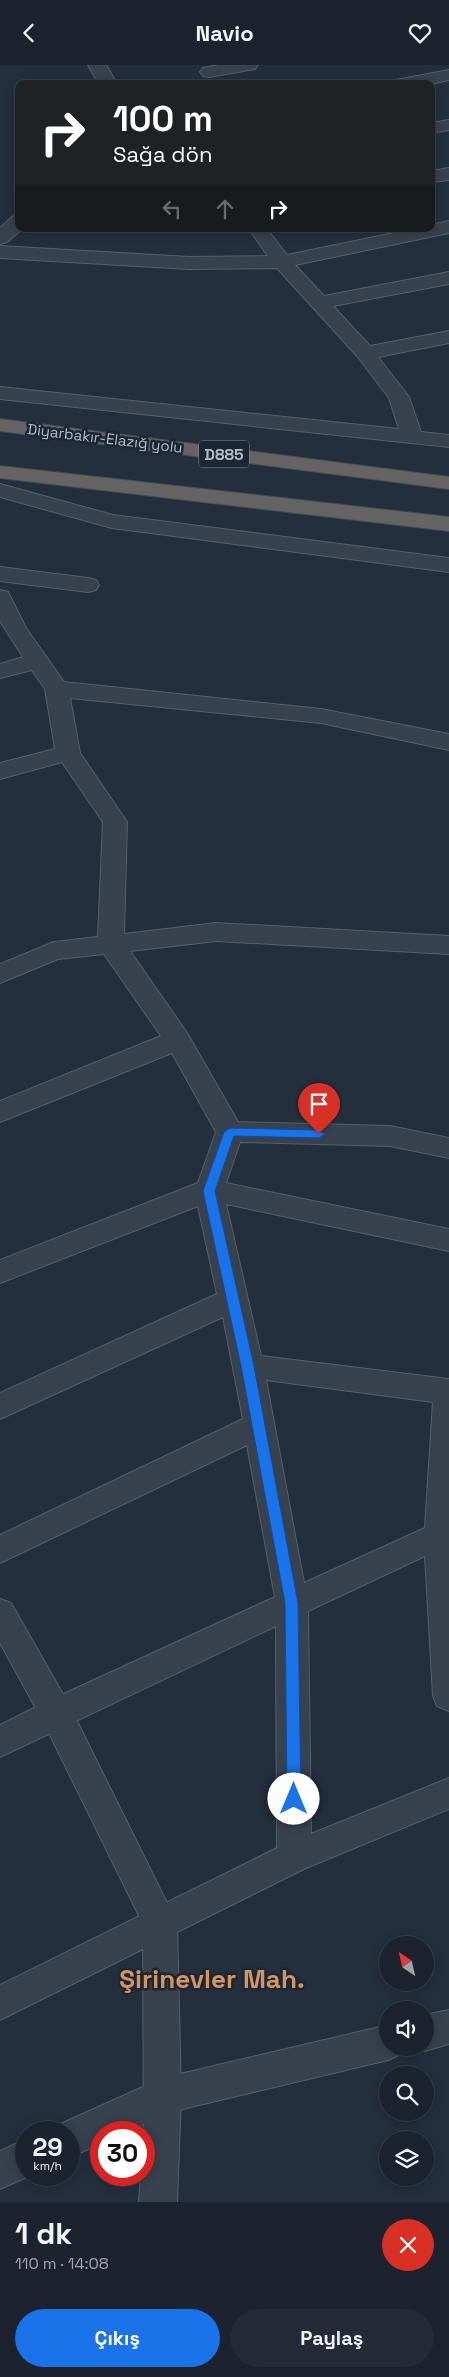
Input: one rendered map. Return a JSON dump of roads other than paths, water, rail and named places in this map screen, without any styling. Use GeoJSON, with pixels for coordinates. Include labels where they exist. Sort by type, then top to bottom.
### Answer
{"type":"FeatureCollection","features":[{"type":"Feature","properties":{"kind":"highway","name":"Diyarbakır-Elazığ yolu"},"geometry":{"type":"LineString","coordinates":[[0,425],[449,483]]}},
{"type":"Feature","properties":{"kind":"highway"},"geometry":{"type":"LineString","coordinates":[[0,472],[449,524]]}},
{"type":"Feature","properties":{"kind":"street"},"geometry":{"type":"LineString","coordinates":[[97,65],[106,80]]}},
{"type":"Feature","properties":{"kind":"street"},"geometry":{"type":"LineString","coordinates":[[208,74],[249,65]]}},
{"type":"Feature","properties":{"kind":"street"},"geometry":{"type":"LineString","coordinates":[[423,80],[449,75]]}},
{"type":"Feature","properties":{"kind":"street"},"geometry":{"type":"LineString","coordinates":[[435,127],[449,125]]}},
{"type":"Feature","properties":{"kind":"street"},"geometry":{"type":"LineString","coordinates":[[435,176],[449,174]]}},
{"type":"Feature","properties":{"kind":"street"},"geometry":{"type":"LineString","coordinates":[[0,238],[15,225]]}},
{"type":"Feature","properties":{"kind":"street"},"geometry":{"type":"LineString","coordinates":[[435,230],[449,227]]}},
{"type":"Feature","properties":{"kind":"street"},"geometry":{"type":"LineString","coordinates":[[260,232],[282,262],[365,353],[399,397],[412,436]]}},
{"type":"Feature","properties":{"kind":"street"},"geometry":{"type":"LineString","coordinates":[[0,252],[189,263],[282,262],[425,232]]}},
{"type":"Feature","properties":{"kind":"street"},"geometry":{"type":"LineString","coordinates":[[320,303],[449,278]]}},
{"type":"Feature","properties":{"kind":"street"},"geometry":{"type":"LineString","coordinates":[[365,353],[448,338]]}},
{"type":"Feature","properties":{"kind":"street"},"geometry":{"type":"LineString","coordinates":[[0,393],[449,441]]}},
{"type":"Feature","properties":{"kind":"street"},"geometry":{"type":"LineString","coordinates":[[0,490],[112,521],[449,565]]}},
{"type":"Feature","properties":{"kind":"street"},"geometry":{"type":"LineString","coordinates":[[0,574],[88,585]]}},
{"type":"Feature","properties":{"kind":"street"},"geometry":{"type":"LineString","coordinates":[[0,597],[7,630],[37,661],[57,689],[68,753],[115,822],[112,944],[178,1040],[230,1132],[209,1191],[248,1366],[292,1603],[294,1857]]}},
{"type":"Feature","properties":{"kind":"street"},"geometry":{"type":"LineString","coordinates":[[0,671],[37,661]]}},
{"type":"Feature","properties":{"kind":"street"},"geometry":{"type":"LineString","coordinates":[[57,689],[321,716],[449,742]]}},
{"type":"Feature","properties":{"kind":"street"},"geometry":{"type":"LineString","coordinates":[[0,771],[68,753]]}},
{"type":"Feature","properties":{"kind":"street"},"geometry":{"type":"LineString","coordinates":[[0,973],[54,951],[216,932],[449,945]]}},
{"type":"Feature","properties":{"kind":"street"},"geometry":{"type":"LineString","coordinates":[[0,1112],[178,1040]]}},
{"type":"Feature","properties":{"kind":"street"},"geometry":{"type":"LineString","coordinates":[[230,1132],[390,1136],[449,1148]]}},
{"type":"Feature","properties":{"kind":"street"},"geometry":{"type":"LineString","coordinates":[[0,1271],[209,1191],[449,1240]]}},
{"type":"Feature","properties":{"kind":"street"},"geometry":{"type":"LineString","coordinates":[[0,1407],[234,1299]]}},
{"type":"Feature","properties":{"kind":"street"},"geometry":{"type":"LineString","coordinates":[[248,1366],[449,1391],[444,1535],[449,1696]]}},
{"type":"Feature","properties":{"kind":"street"},"geometry":{"type":"LineString","coordinates":[[0,1550],[259,1425]]}},
{"type":"Feature","properties":{"kind":"street"},"geometry":{"type":"LineString","coordinates":[[0,1743],[56,1713],[292,1603],[444,1535]]}},
{"type":"Feature","properties":{"kind":"street"},"geometry":{"type":"LineString","coordinates":[[0,1613],[56,1713],[160,1923],[162,2096],[158,2202]]}},
{"type":"Feature","properties":{"kind":"street"},"geometry":{"type":"LineString","coordinates":[[0,2003],[294,1857],[449,1793]]}},
{"type":"Feature","properties":{"kind":"street"},"geometry":{"type":"LineString","coordinates":[[434,2031],[449,2027]]}},
{"type":"Feature","properties":{"kind":"street"},"geometry":{"type":"LineString","coordinates":[[80,2134],[162,2096],[379,2044]]}},
{"type":"Feature","properties":{"kind":"street"},"geometry":{"type":"LineString","coordinates":[[0,2171],[15,2164]]}},
{"type":"Feature","properties":{"kind":"district","name":"Şirinevler Mah."},"geometry":{"type":"Point","coordinates":[212,1979]}}]}
